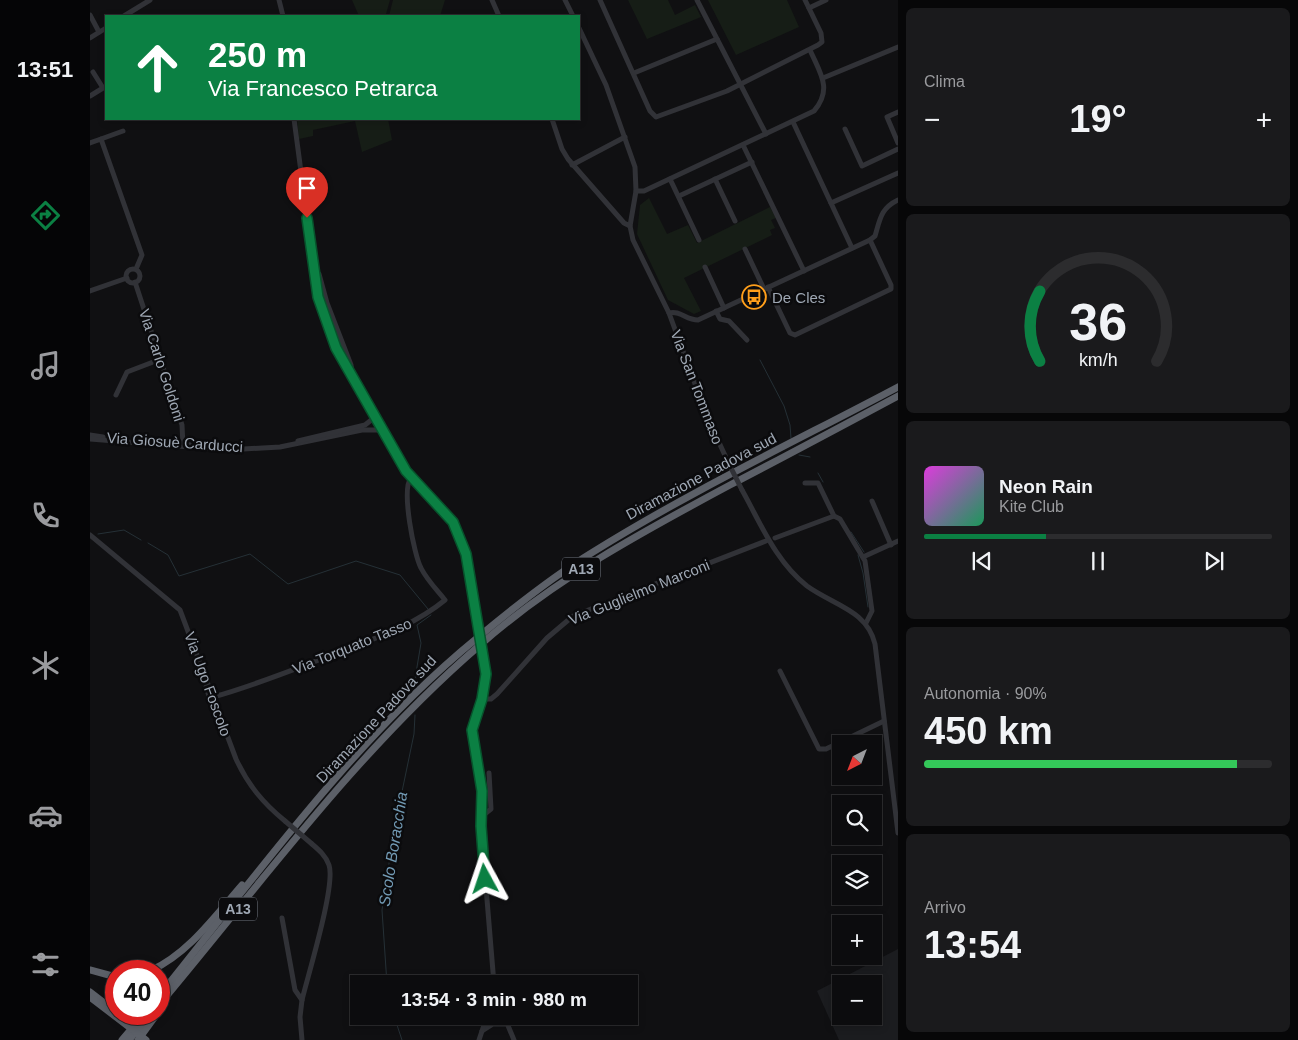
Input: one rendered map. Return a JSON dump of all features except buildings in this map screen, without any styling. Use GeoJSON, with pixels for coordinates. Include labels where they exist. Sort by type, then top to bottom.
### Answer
{"type":"FeatureCollection","features":[{"type":"Feature","properties":{"kind":"highway","name":"Diramazione Padova sud"},"geometry":{"type":"LineString","coordinates":[[170,982],[276,851],[367,744],[427,681],[475,639],[529,597],[592,553],[651,518],[898,387]]}},
{"type":"Feature","properties":{"kind":"highway","name":"Diramazione Padova sud"},"geometry":{"type":"LineString","coordinates":[[170,991],[316,813],[402,718],[481,644],[535,600],[594,560],[655,524],[898,396]]}},
{"type":"Feature","properties":{"kind":"highway"},"geometry":{"type":"LineString","coordinates":[[170,961],[186,948],[276,851]]}},
{"type":"Feature","properties":{"kind":"highway"},"geometry":{"type":"LineString","coordinates":[[90,970],[105,974]]}},
{"type":"Feature","properties":{"kind":"highway"},"geometry":{"type":"LineString","coordinates":[[170,993],[174,986]]}},
{"type":"Feature","properties":{"kind":"highway"},"geometry":{"type":"LineString","coordinates":[[90,992],[105,1004]]}},
{"type":"Feature","properties":{"kind":"highway"},"geometry":{"type":"LineString","coordinates":[[90,997],[146,1040]]}},
{"type":"Feature","properties":{"kind":"highway"},"geometry":{"type":"LineString","coordinates":[[133,1025],[152,1040]]}},
{"type":"Feature","properties":{"kind":"highway"},"geometry":{"type":"LineString","coordinates":[[122,1040],[135,1025]]}},
{"type":"Feature","properties":{"kind":"highway"},"geometry":{"type":"LineString","coordinates":[[129,1040],[142,1025]]}},
{"type":"Feature","properties":{"kind":"highway"},"geometry":{"type":"LineString","coordinates":[[138,1040],[149,1025]]}},
{"type":"Feature","properties":{"kind":"street"},"geometry":{"type":"LineString","coordinates":[[128,15],[141,2],[150,0]]}},
{"type":"Feature","properties":{"kind":"street"},"geometry":{"type":"LineString","coordinates":[[279,0],[283,15]]}},
{"type":"Feature","properties":{"kind":"street"},"geometry":{"type":"LineString","coordinates":[[492,0],[499,15]]}},
{"type":"Feature","properties":{"kind":"street"},"geometry":{"type":"LineString","coordinates":[[566,0],[573,15]]}},
{"type":"Feature","properties":{"kind":"street"},"geometry":{"type":"LineString","coordinates":[[600,0],[650,111],[656,117],[741,84],[810,50],[822,42],[822,38],[805,0]]}},
{"type":"Feature","properties":{"kind":"street"},"geometry":{"type":"LineString","coordinates":[[697,0],[766,134]]}},
{"type":"Feature","properties":{"kind":"street"},"geometry":{"type":"LineString","coordinates":[[809,8],[826,0]]}},
{"type":"Feature","properties":{"kind":"street"},"geometry":{"type":"LineString","coordinates":[[91,18],[99,32]]}},
{"type":"Feature","properties":{"kind":"street"},"geometry":{"type":"LineString","coordinates":[[90,38],[105,29]]}},
{"type":"Feature","properties":{"kind":"street"},"geometry":{"type":"LineString","coordinates":[[580,30],[606,85],[626,137],[635,167],[636,191],[630,226]]}},
{"type":"Feature","properties":{"kind":"street"},"geometry":{"type":"LineString","coordinates":[[634,73],[717,39]]}},
{"type":"Feature","properties":{"kind":"street"},"geometry":{"type":"LineString","coordinates":[[823,78],[898,47]]}},
{"type":"Feature","properties":{"kind":"street"},"geometry":{"type":"LineString","coordinates":[[636,191],[644,191],[670,180],[812,113],[822,102],[823,78],[810,50]]}},
{"type":"Feature","properties":{"kind":"street"},"geometry":{"type":"LineString","coordinates":[[90,96],[103,88],[93,72]]}},
{"type":"Feature","properties":{"kind":"street"},"geometry":{"type":"LineString","coordinates":[[898,112],[887,117],[898,143]]}},
{"type":"Feature","properties":{"kind":"street"},"geometry":{"type":"LineString","coordinates":[[294,120],[318,297],[329,331],[382,430],[411,478],[446,513],[457,530],[466,554],[486,681],[472,730],[481,783],[481,817],[493,975]]}},
{"type":"Feature","properties":{"kind":"street","name":"Via San Tommaso"},"geometry":{"type":"LineString","coordinates":[[552,120],[562,149],[572,164],[624,223],[630,226],[633,240],[669,313],[706,414],[728,462],[786,566],[808,586],[866,622],[872,632],[884,721]]}},
{"type":"Feature","properties":{"kind":"street"},"geometry":{"type":"LineString","coordinates":[[793,122],[852,248]]}},
{"type":"Feature","properties":{"kind":"street"},"geometry":{"type":"LineString","coordinates":[[845,129],[862,166],[898,149]]}},
{"type":"Feature","properties":{"kind":"street"},"geometry":{"type":"LineString","coordinates":[[90,143],[123,130]]}},
{"type":"Feature","properties":{"kind":"street"},"geometry":{"type":"LineString","coordinates":[[572,164],[626,137]]}},
{"type":"Feature","properties":{"kind":"street"},"geometry":{"type":"LineString","coordinates":[[101,139],[142,255],[136,269]]}},
{"type":"Feature","properties":{"kind":"street"},"geometry":{"type":"LineString","coordinates":[[743,145],[804,271]]}},
{"type":"Feature","properties":{"kind":"street"},"geometry":{"type":"LineString","coordinates":[[678,196],[752,162]]}},
{"type":"Feature","properties":{"kind":"street"},"geometry":{"type":"LineString","coordinates":[[831,204],[898,173]]}},
{"type":"Feature","properties":{"kind":"street"},"geometry":{"type":"LineString","coordinates":[[715,179],[735,222]]}},
{"type":"Feature","properties":{"kind":"street"},"geometry":{"type":"LineString","coordinates":[[670,180],[699,240]]}},
{"type":"Feature","properties":{"kind":"street"},"geometry":{"type":"LineString","coordinates":[[669,313],[677,312],[686,318],[698,320],[870,240],[875,236],[885,207],[898,200]]}},
{"type":"Feature","properties":{"kind":"street"},"geometry":{"type":"LineString","coordinates":[[745,249],[790,333],[795,335],[890,289],[891,285],[870,240]]}},
{"type":"Feature","properties":{"kind":"street"},"geometry":{"type":"LineString","coordinates":[[705,267],[724,308]]}},
{"type":"Feature","properties":{"kind":"street"},"geometry":{"type":"LineString","coordinates":[[127,278],[129,270],[136,269]]}},
{"type":"Feature","properties":{"kind":"street"},"geometry":{"type":"LineString","coordinates":[[127,278],[130,282],[135,282],[140,276],[136,269]]}},
{"type":"Feature","properties":{"kind":"street"},"geometry":{"type":"LineString","coordinates":[[314,270],[319,274],[327,303],[351,366],[353,378]]}},
{"type":"Feature","properties":{"kind":"street"},"geometry":{"type":"LineString","coordinates":[[90,291],[127,278]]}},
{"type":"Feature","properties":{"kind":"street","name":"Via Carlo Goldoni"},"geometry":{"type":"LineString","coordinates":[[135,282],[182,424],[183,446]]}},
{"type":"Feature","properties":{"kind":"street"},"geometry":{"type":"LineString","coordinates":[[716,311],[720,318],[729,321],[748,340]]}},
{"type":"Feature","properties":{"kind":"street"},"geometry":{"type":"LineString","coordinates":[[672,322],[686,318]]}},
{"type":"Feature","properties":{"kind":"street"},"geometry":{"type":"LineString","coordinates":[[116,395],[127,372],[161,359]]}},
{"type":"Feature","properties":{"kind":"street","name":"Via Giosuè Carducci"},"geometry":{"type":"LineString","coordinates":[[183,446],[221,448],[286,443],[361,426],[376,417]]}},
{"type":"Feature","properties":{"kind":"street","name":"Via Giosuè Carducci"},"geometry":{"type":"LineString","coordinates":[[90,437],[227,450],[263,449],[308,443],[362,430],[382,430]]}},
{"type":"Feature","properties":{"kind":"street","name":"Via Torquato Tasso"},"geometry":{"type":"LineString","coordinates":[[213,697],[280,675],[379,638],[412,623],[445,600],[418,562],[410,524],[406,486],[411,478]]}},
{"type":"Feature","properties":{"kind":"street"},"geometry":{"type":"LineString","coordinates":[[804,483],[818,483],[834,516],[840,519],[863,557],[872,611],[866,622]]}},
{"type":"Feature","properties":{"kind":"street"},"geometry":{"type":"LineString","coordinates":[[872,501],[890,545]]}},
{"type":"Feature","properties":{"kind":"street"},"geometry":{"type":"LineString","coordinates":[[775,538],[834,516]]}},
{"type":"Feature","properties":{"kind":"street","name":"Via Ugo Foscolo"},"geometry":{"type":"LineString","coordinates":[[90,535],[180,610],[236,759],[246,780],[258,796],[284,822],[312,844],[326,858],[331,874],[330,887],[302,1000]]}},
{"type":"Feature","properties":{"kind":"street","name":"Via Guglielmo Marconi"},"geometry":{"type":"LineString","coordinates":[[482,699],[491,699],[497,694],[546,638],[574,616],[766,541]]}},
{"type":"Feature","properties":{"kind":"street"},"geometry":{"type":"LineString","coordinates":[[863,557],[898,541]]}},
{"type":"Feature","properties":{"kind":"street"},"geometry":{"type":"LineString","coordinates":[[780,672],[819,749],[826,749],[884,721],[898,833]]}},
{"type":"Feature","properties":{"kind":"street"},"geometry":{"type":"LineString","coordinates":[[209,686],[206,688],[213,708]]}},
{"type":"Feature","properties":{"kind":"street"},"geometry":{"type":"LineString","coordinates":[[481,817],[491,809],[489,773]]}},
{"type":"Feature","properties":{"kind":"street"},"geometry":{"type":"LineString","coordinates":[[282,918],[295,990],[302,1000],[300,1017],[302,1040]]}},
{"type":"Feature","properties":{"kind":"street"},"geometry":{"type":"LineString","coordinates":[[479,1040],[484,1025]]}},
{"type":"Feature","properties":{"kind":"street"},"geometry":{"type":"LineString","coordinates":[[482,1031],[491,1025]]}},
{"type":"Feature","properties":{"kind":"street"},"geometry":{"type":"LineString","coordinates":[[506,1025],[510,1029]]}},
{"type":"Feature","properties":{"kind":"street"},"geometry":{"type":"LineString","coordinates":[[508,1025],[514,1040]]}},
{"type":"Feature","properties":{"kind":"shaded area"},"geometry":{"type":"Polygon","coordinates":[[[352,0],[390,0],[386,14],[359,15],[352,0]]]}},
{"type":"Feature","properties":{"kind":"shaded area"},"geometry":{"type":"Polygon","coordinates":[[[393,0],[445,0],[440,15],[389,15],[393,0]]]}},
{"type":"Feature","properties":{"kind":"shaded area"},"geometry":{"type":"Polygon","coordinates":[[[628,0],[668,0],[675,15],[695,5],[701,17],[647,39],[628,0]]]}},
{"type":"Feature","properties":{"kind":"shaded area"},"geometry":{"type":"Polygon","coordinates":[[[708,0],[787,0],[799,27],[736,55],[708,0]]]}},
{"type":"Feature","properties":{"kind":"shaded area"},"geometry":{"type":"Polygon","coordinates":[[[297,120],[388,120],[392,140],[362,152],[355,121],[313,130],[313,136],[299,139],[297,120]]]}},
{"type":"Feature","properties":{"kind":"shaded area"},"geometry":{"type":"Polygon","coordinates":[[[649,198],[667,234],[688,225],[697,243],[770,207],[776,218],[771,220],[775,228],[770,230],[772,235],[684,278],[701,311],[694,314],[668,300],[637,234],[640,205],[649,198]]]}},
{"type":"Feature","properties":{"kind":"shaded area"},"geometry":{"type":"Polygon","coordinates":[[[898,949],[898,1040],[839,1040],[832,1025],[882,1025],[882,975],[848,975],[867,965],[882,965],[882,957],[898,949]]]}},
{"type":"Feature","properties":{"kind":"shaded area"},"geometry":{"type":"Polygon","coordinates":[[[832,983],[832,1024],[817,991],[832,983]]]}},
{"type":"Feature","properties":{"kind":"waterway"},"geometry":{"type":"LineString","coordinates":[[760,360],[784,406],[790,425],[791,438]]}},
{"type":"Feature","properties":{"kind":"waterway"},"geometry":{"type":"LineString","coordinates":[[799,455],[810,457]]}},
{"type":"Feature","properties":{"kind":"waterway"},"geometry":{"type":"LineString","coordinates":[[818,473],[823,482]]}},
{"type":"Feature","properties":{"kind":"waterway","name":"Scolo Boracchia"},"geometry":{"type":"LineString","coordinates":[[98,534],[124,530],[141,540]]}},
{"type":"Feature","properties":{"kind":"waterway"},"geometry":{"type":"LineString","coordinates":[[851,532],[864,552]]}},
{"type":"Feature","properties":{"kind":"waterway","name":"Scolo Boracchia"},"geometry":{"type":"LineString","coordinates":[[148,543],[168,555],[179,576],[250,554],[288,584],[356,561],[400,575],[428,609]]}},
{"type":"Feature","properties":{"kind":"waterway"},"geometry":{"type":"LineString","coordinates":[[858,555],[863,573],[868,607]]}},
{"type":"Feature","properties":{"kind":"waterway","name":"Scolo Boracchia"},"geometry":{"type":"LineString","coordinates":[[414,685],[421,643],[417,625],[431,615]]}},
{"type":"Feature","properties":{"kind":"waterway","name":"Scolo Boracchia"},"geometry":{"type":"LineString","coordinates":[[386,975],[382,910],[394,830],[414,734],[415,715]]}},
{"type":"Feature","properties":{"kind":"waterway","name":"Scolo Boracchia"},"geometry":{"type":"LineString","coordinates":[[397,1025],[402,1040]]}},
{"type":"Feature","properties":{"kind":"place","name":"De Cles"},"geometry":{"type":"Point","coordinates":[754,297]}},
{"type":"Feature","properties":{"kind":"route"},"geometry":{"type":"LineString","coordinates":[[307,218],[318,297],[336,348],[406,471],[453,522],[466,554],[486,674],[485,689],[473,721],[472,730],[472,741],[482,791],[481,826],[485,879]]}}]}
